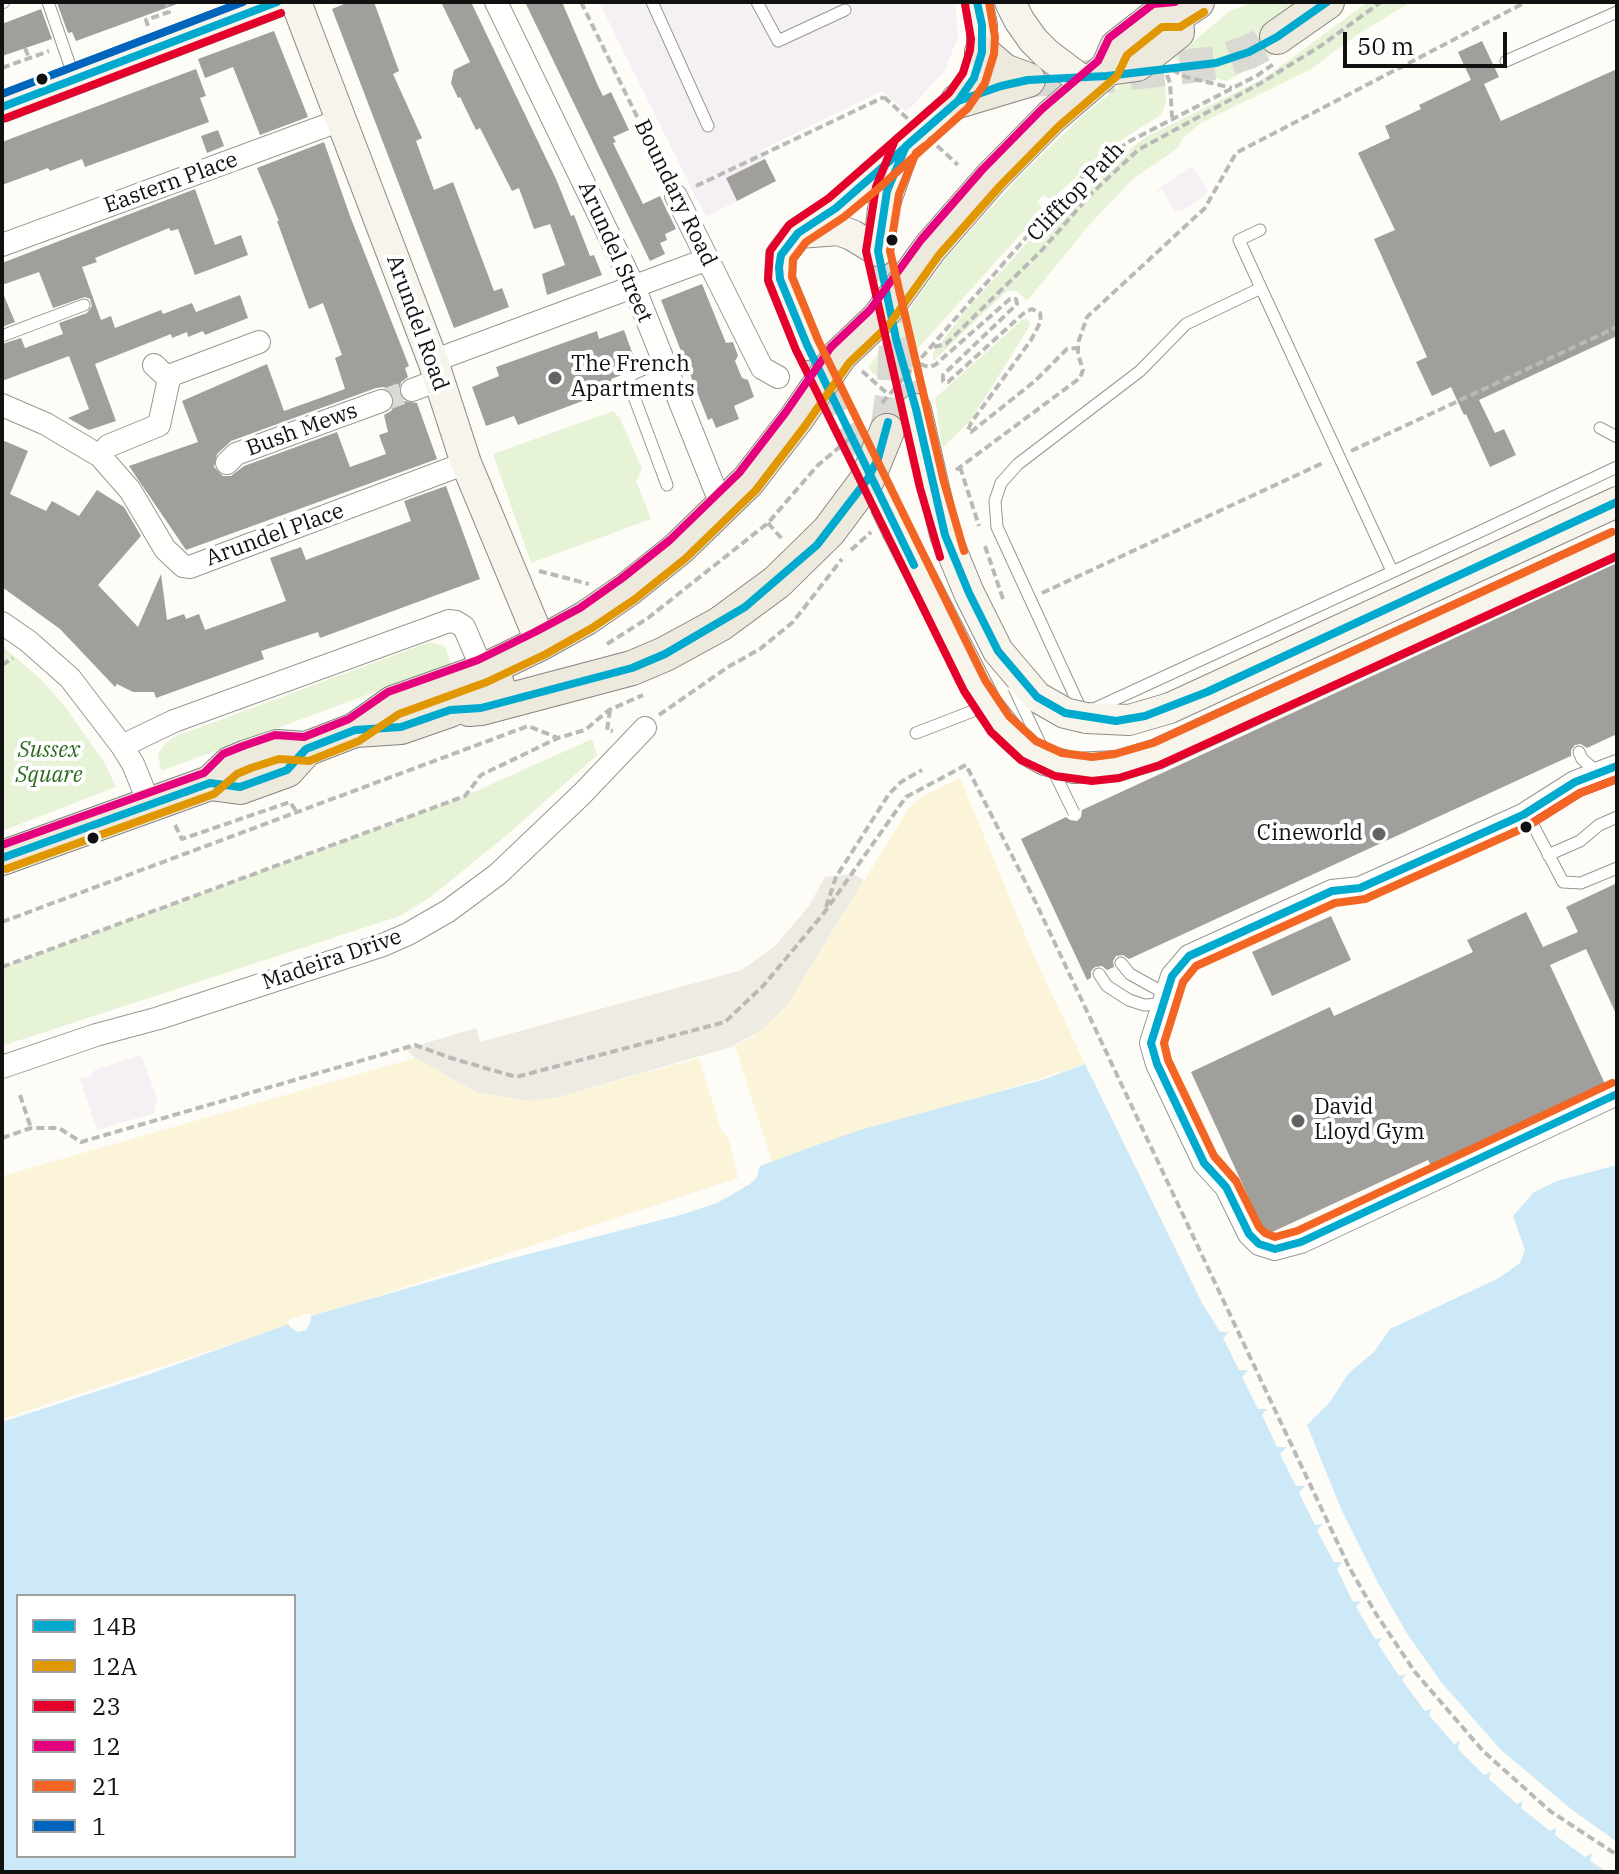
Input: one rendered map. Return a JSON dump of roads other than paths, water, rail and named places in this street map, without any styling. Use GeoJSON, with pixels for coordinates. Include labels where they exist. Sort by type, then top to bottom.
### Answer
{"type":"FeatureCollection","features":[{"type":"Feature","properties":{"kind":"main road"},"geometry":{"type":"LineString","coordinates":[[1278,49],[1327,2]]}},
{"type":"Feature","properties":{"kind":"main road"},"geometry":{"type":"LineString","coordinates":[[2,858],[210,783],[230,764],[247,757],[277,747],[306,749],[355,730],[393,703],[483,671],[541,643],[586,618],[628,589],[678,549],[748,481],[840,355],[879,318],[930,248],[991,178],[1051,117],[1098,77],[1137,64],[1177,32],[1177,7]]}},
{"type":"Feature","properties":{"kind":"main road"},"geometry":{"type":"LineString","coordinates":[[958,101],[1028,80],[1004,71],[982,52]]}},
{"type":"Feature","properties":{"kind":"main road"},"geometry":{"type":"LineString","coordinates":[[450,710],[473,694],[571,651],[602,632],[699,560],[763,496],[811,436],[858,367],[879,318]]}},
{"type":"Feature","properties":{"kind":"main road"},"geometry":{"type":"LineString","coordinates":[[355,730],[401,727],[450,710],[481,708],[632,668],[720,624],[777,582],[829,531],[867,480],[876,421]]}},
{"type":"Feature","properties":{"kind":"street"},"geometry":{"type":"LineString","coordinates":[[2,107],[277,2]]}},
{"type":"Feature","properties":{"kind":"street","name":"Arundel Road"},"geometry":{"type":"LineString","coordinates":[[296,2],[341,120],[428,377],[541,643]]}},
{"type":"Feature","properties":{"kind":"street","name":"Arundel Street"},"geometry":{"type":"LineString","coordinates":[[496,2],[634,287],[716,492],[725,504]]}},
{"type":"Feature","properties":{"kind":"street"},"geometry":{"type":"LineString","coordinates":[[807,345],[780,279],[781,255],[798,233],[836,208],[958,101],[974,78],[982,52],[982,25],[977,2]]}},
{"type":"Feature","properties":{"kind":"street"},"geometry":{"type":"LineString","coordinates":[[1010,2],[1033,40],[1047,54],[1098,77]]}},
{"type":"Feature","properties":{"kind":"street","name":"Eastern Place"},"geometry":{"type":"LineString","coordinates":[[2,245],[341,120]]}},
{"type":"Feature","properties":{"kind":"street"},"geometry":{"type":"LineString","coordinates":[[798,233],[838,230],[878,251],[887,191],[906,146]]}},
{"type":"Feature","properties":{"kind":"street","name":"Boundary Road"},"geometry":{"type":"LineString","coordinates":[[676,196],[762,368],[778,377]]}},
{"type":"Feature","properties":{"kind":"street"},"geometry":{"type":"LineString","coordinates":[[428,377],[634,287],[708,259]]}},
{"type":"Feature","properties":{"kind":"street"},"geometry":{"type":"LineString","coordinates":[[100,456],[108,446],[159,425],[161,372],[182,370],[259,342]]}},
{"type":"Feature","properties":{"kind":"street","name":"Bush Mews"},"geometry":{"type":"LineString","coordinates":[[227,463],[236,454],[381,401]]}},
{"type":"Feature","properties":{"kind":"street","name":"Arundel Place"},"geometry":{"type":"LineString","coordinates":[[2,405],[46,424],[100,456],[130,490],[165,549],[176,562],[190,567],[466,463]]}},
{"type":"Feature","properties":{"kind":"street"},"geometry":{"type":"LineString","coordinates":[[916,409],[938,466],[945,535],[998,651],[1037,697],[1065,713],[1086,718],[1116,721],[1145,716],[1207,692],[1617,502]]}},
{"type":"Feature","properties":{"kind":"street"},"geometry":{"type":"LineString","coordinates":[[881,516],[987,705],[1010,734],[1029,751],[1045,760],[1080,768],[1117,766],[1171,747],[1617,543]]}},
{"type":"Feature","properties":{"kind":"street"},"geometry":{"type":"LineString","coordinates":[[122,746],[174,721],[449,621],[464,627],[483,671]]}},
{"type":"Feature","properties":{"kind":"street"},"geometry":{"type":"LineString","coordinates":[[2,623],[70,678],[122,746],[149,803]]}},
{"type":"Feature","properties":{"kind":"street","name":"Madeira Drive"},"geometry":{"type":"LineString","coordinates":[[2,1067],[383,945],[408,934],[448,911],[498,874],[651,722]]}},
{"type":"Feature","properties":{"kind":"street"},"geometry":{"type":"LineString","coordinates":[[1607,769],[1575,782],[1523,815],[1360,888],[1332,891],[1189,956],[1177,968],[1152,1035],[1157,1064],[1204,1163],[1226,1187],[1249,1234],[1259,1244],[1269,1248],[1301,1242],[1617,1094]]}},
{"type":"Feature","properties":{"kind":"lane"},"geometry":{"type":"LineString","coordinates":[[48,2],[74,79]]}},
{"type":"Feature","properties":{"kind":"lane"},"geometry":{"type":"LineString","coordinates":[[652,2],[708,126]]}},
{"type":"Feature","properties":{"kind":"lane"},"geometry":{"type":"LineString","coordinates":[[757,2],[778,41],[845,10]]}},
{"type":"Feature","properties":{"kind":"lane"},"geometry":{"type":"LineString","coordinates":[[1506,61],[1617,12]]}},
{"type":"Feature","properties":{"kind":"lane"},"geometry":{"type":"LineString","coordinates":[[1260,230],[1239,240],[1392,571]]}},
{"type":"Feature","properties":{"kind":"lane"},"geometry":{"type":"LineString","coordinates":[[1261,288],[1186,324],[1150,362],[1018,464],[1005,478],[995,501],[996,523],[1083,714],[1617,467]]}},
{"type":"Feature","properties":{"kind":"lane"},"geometry":{"type":"LineString","coordinates":[[2,336],[84,305]]}},
{"type":"Feature","properties":{"kind":"lane"},"geometry":{"type":"LineString","coordinates":[[667,372],[640,384],[633,394],[667,485]]}},
{"type":"Feature","properties":{"kind":"lane"},"geometry":{"type":"LineString","coordinates":[[1600,428],[1617,437]]}},
{"type":"Feature","properties":{"kind":"lane"},"geometry":{"type":"LineString","coordinates":[[998,651],[1074,813]]}},
{"type":"Feature","properties":{"kind":"lane"},"geometry":{"type":"LineString","coordinates":[[916,733],[987,705]]}},
{"type":"Feature","properties":{"kind":"lane"},"geometry":{"type":"LineString","coordinates":[[1579,752],[1582,759],[1607,769]]}},
{"type":"Feature","properties":{"kind":"lane"},"geometry":{"type":"LineString","coordinates":[[1523,815],[1534,827],[1563,882],[1581,883],[1617,868]]}},
{"type":"Feature","properties":{"kind":"lane"},"geometry":{"type":"LineString","coordinates":[[1548,855],[1580,841],[1599,825],[1617,817]]}},
{"type":"Feature","properties":{"kind":"lane"},"geometry":{"type":"LineString","coordinates":[[1121,963],[1130,974],[1164,999]]}},
{"type":"Feature","properties":{"kind":"lane"},"geometry":{"type":"LineString","coordinates":[[1099,974],[1107,986],[1129,1000],[1144,1005],[1164,999]]}},
{"type":"Feature","properties":{"kind":"water"},"geometry":{"type":"Polygon","coordinates":[[[1085,1064],[1202,1303],[1220,1332],[1229,1332],[1223,1338],[1239,1370],[1248,1370],[1242,1377],[1258,1409],[1267,1409],[1262,1415],[1277,1447],[1287,1447],[1280,1454],[1296,1486],[1305,1486],[1299,1493],[1315,1525],[1323,1524],[1317,1531],[1334,1562],[1342,1562],[1337,1569],[1353,1602],[1361,1601],[1356,1607],[1375,1639],[1382,1638],[1378,1644],[1399,1676],[1406,1674],[1402,1680],[1425,1711],[1432,1709],[1429,1715],[1454,1744],[1460,1741],[1458,1749],[1484,1775],[1491,1772],[1489,1779],[1517,1804],[1523,1801],[1521,1808],[1550,1831],[1556,1828],[1555,1835],[1585,1857],[1592,1853],[1590,1861],[1607,1872],[2,1872],[2,1422],[144,1376],[311,1316],[717,1203],[750,1184],[757,1177],[760,1166],[860,1130],[1042,1080],[1085,1064]]]}},
{"type":"Feature","properties":{"kind":"water"},"geometry":{"type":"Polygon","coordinates":[[[1617,1165],[1617,1842],[1571,1809],[1501,1750],[1441,1682],[1406,1632],[1378,1583],[1342,1511],[1307,1425],[1330,1402],[1348,1374],[1374,1352],[1390,1329],[1499,1278],[1520,1263],[1525,1250],[1513,1216],[1534,1192],[1557,1181],[1617,1165]]]}},
{"type":"Feature","properties":{"kind":"tunnel"},"geometry":{"type":"LineString","coordinates":[[1028,80],[1107,76],[1216,63],[1249,52],[1277,37]]}},
{"type":"Feature","properties":{"kind":"tunnel"},"geometry":{"type":"LineString","coordinates":[[878,251],[896,339],[916,409]]}},
{"type":"Feature","properties":{"kind":"tunnel"},"geometry":{"type":"LineString","coordinates":[[887,431],[896,339]]}},
{"type":"Feature","properties":{"kind":"tunnel"},"geometry":{"type":"LineString","coordinates":[[807,345],[877,489]]}},
{"type":"Feature","properties":{"kind":"tunnel"},"geometry":{"type":"LineString","coordinates":[[381,401],[412,390]]}},
{"type":"Feature","properties":{"kind":"place","name":"The French Apartments"},"geometry":{"type":"Point","coordinates":[555,378]}},
{"type":"Feature","properties":{"kind":"place","name":"Cineworld"},"geometry":{"type":"Point","coordinates":[1379,834]}},
{"type":"Feature","properties":{"kind":"place","name":"David Lloyd Gym"},"geometry":{"type":"Point","coordinates":[1298,1121]}},
{"type":"Feature","properties":{"kind":"park label","name":"Sussex Square"},"geometry":{"type":"Point","coordinates":[49,764]}}]}
